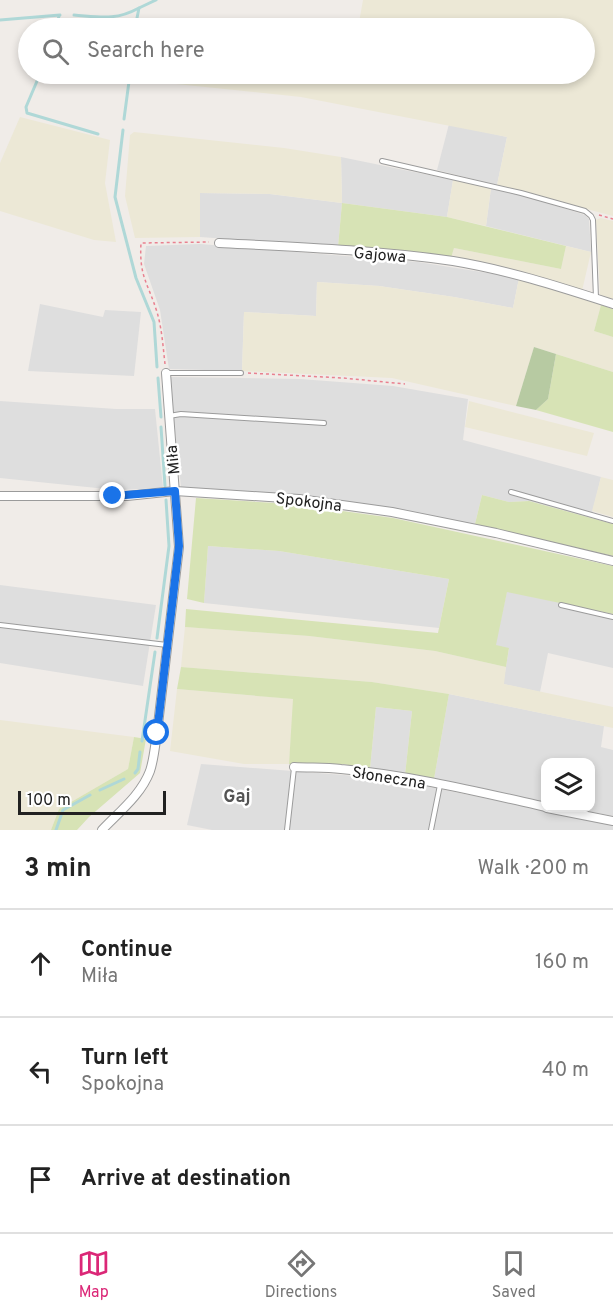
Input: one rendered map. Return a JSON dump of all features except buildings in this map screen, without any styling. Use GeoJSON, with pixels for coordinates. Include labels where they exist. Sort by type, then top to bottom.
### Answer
{"type":"FeatureCollection","features":[{"type":"Feature","properties":{"kind":"street","name":"Gajowa"},"geometry":{"type":"LineString","coordinates":[[219,243],[295,247],[453,261],[520,275],[613,304]]}},
{"type":"Feature","properties":{"kind":"street","name":"Miła"},"geometry":{"type":"LineString","coordinates":[[102,830],[135,797],[150,772],[168,645],[179,546],[166,373]]}},
{"type":"Feature","properties":{"kind":"street","name":"Spokojna"},"geometry":{"type":"LineString","coordinates":[[0,496],[127,496],[175,491],[286,498],[392,512],[496,533],[613,561]]}},
{"type":"Feature","properties":{"kind":"street","name":"Słoneczna"},"geometry":{"type":"LineString","coordinates":[[294,767],[342,769],[440,785],[541,806]]}},
{"type":"Feature","properties":{"kind":"street","name":"Słoneczna"},"geometry":{"type":"LineString","coordinates":[[570,812],[613,821]]}},
{"type":"Feature","properties":{"kind":"lane"},"geometry":{"type":"LineString","coordinates":[[382,161],[521,193],[585,211],[593,220],[596,299]]}},
{"type":"Feature","properties":{"kind":"lane"},"geometry":{"type":"LineString","coordinates":[[166,373],[241,373]]}},
{"type":"Feature","properties":{"kind":"lane"},"geometry":{"type":"LineString","coordinates":[[168,416],[181,414],[324,423]]}},
{"type":"Feature","properties":{"kind":"lane"},"geometry":{"type":"LineString","coordinates":[[511,492],[613,521]]}},
{"type":"Feature","properties":{"kind":"lane"},"geometry":{"type":"LineString","coordinates":[[561,605],[613,617]]}},
{"type":"Feature","properties":{"kind":"lane"},"geometry":{"type":"LineString","coordinates":[[0,625],[168,645]]}},
{"type":"Feature","properties":{"kind":"lane","name":"Słoneczna"},"geometry":{"type":"LineString","coordinates":[[287,830],[294,767]]}},
{"type":"Feature","properties":{"kind":"lane"},"geometry":{"type":"LineString","coordinates":[[431,830],[440,785]]}},
{"type":"Feature","properties":{"kind":"path"},"geometry":{"type":"LineString","coordinates":[[591,216],[599,215],[613,219]]}},
{"type":"Feature","properties":{"kind":"path"},"geometry":{"type":"LineString","coordinates":[[166,373],[157,311],[142,274],[141,243],[199,241],[219,243]]}},
{"type":"Feature","properties":{"kind":"path"},"geometry":{"type":"LineString","coordinates":[[241,373],[343,378],[405,384]]}},
{"type":"Feature","properties":{"kind":"shaded area"},"geometry":{"type":"Polygon","coordinates":[[[363,0],[613,0],[613,216],[497,185],[507,137],[301,97],[176,84],[595,84],[595,18],[360,18],[363,0]]]}},
{"type":"Feature","properties":{"kind":"shaded area"},"geometry":{"type":"Polygon","coordinates":[[[20,117],[110,140],[105,183],[116,242],[94,240],[0,211],[0,163],[20,117]]]}},
{"type":"Feature","properties":{"kind":"shaded area"},"geometry":{"type":"Polygon","coordinates":[[[449,124],[507,137],[497,185],[437,170],[449,124]]]}},
{"type":"Feature","properties":{"kind":"shaded area"},"geometry":{"type":"Polygon","coordinates":[[[134,132],[284,148],[341,157],[342,203],[270,194],[200,193],[200,237],[135,238],[125,196],[130,135],[134,132]]]}},
{"type":"Feature","properties":{"kind":"shaded area"},"geometry":{"type":"Polygon","coordinates":[[[341,157],[453,180],[447,217],[342,203],[341,157]]]}},
{"type":"Feature","properties":{"kind":"shaded area"},"geometry":{"type":"Polygon","coordinates":[[[453,180],[491,188],[486,226],[447,217],[453,180]]]}},
{"type":"Feature","properties":{"kind":"shaded area"},"geometry":{"type":"Polygon","coordinates":[[[491,188],[526,196],[585,215],[589,219],[591,252],[486,226],[491,188]]]}},
{"type":"Feature","properties":{"kind":"shaded area"},"geometry":{"type":"Polygon","coordinates":[[[200,193],[270,194],[342,203],[338,247],[200,237],[200,193]]]}},
{"type":"Feature","properties":{"kind":"shaded area"},"geometry":{"type":"Polygon","coordinates":[[[601,218],[613,221],[613,299],[600,295],[596,220],[601,218]]]}},
{"type":"Feature","properties":{"kind":"shaded area"},"geometry":{"type":"Polygon","coordinates":[[[200,244],[418,262],[519,278],[513,308],[379,286],[317,282],[316,316],[244,312],[242,371],[169,369],[160,310],[144,264],[146,246],[200,244]]]}},
{"type":"Feature","properties":{"kind":"shaded area"},"geometry":{"type":"Polygon","coordinates":[[[566,246],[591,252],[582,291],[451,258],[454,248],[561,269],[566,246]]]}},
{"type":"Feature","properties":{"kind":"shaded area"},"geometry":{"type":"Polygon","coordinates":[[[519,278],[601,305],[594,331],[613,337],[613,372],[534,347],[516,406],[392,378],[242,371],[244,312],[316,316],[317,282],[379,286],[513,308],[519,278]]]}},
{"type":"Feature","properties":{"kind":"shaded area"},"geometry":{"type":"Polygon","coordinates":[[[40,304],[103,317],[105,310],[141,312],[134,376],[28,371],[40,304]]]}},
{"type":"Feature","properties":{"kind":"shaded area"},"geometry":{"type":"Polygon","coordinates":[[[169,377],[300,379],[393,386],[468,399],[463,440],[601,477],[591,518],[529,501],[509,502],[482,495],[475,524],[392,508],[284,494],[181,487],[169,377]]]}},
{"type":"Feature","properties":{"kind":"shaded area"},"geometry":{"type":"Polygon","coordinates":[[[0,401],[116,409],[155,409],[163,488],[116,490],[0,478],[0,401]]]}},
{"type":"Feature","properties":{"kind":"shaded area"},"geometry":{"type":"Polygon","coordinates":[[[469,401],[594,433],[587,456],[465,427],[469,401]]]}},
{"type":"Feature","properties":{"kind":"shaded area"},"geometry":{"type":"Polygon","coordinates":[[[601,477],[613,480],[613,517],[592,511],[601,477]]]}},
{"type":"Feature","properties":{"kind":"shaded area"},"geometry":{"type":"Polygon","coordinates":[[[208,546],[279,551],[449,579],[439,628],[204,603],[208,546]]]}},
{"type":"Feature","properties":{"kind":"shaded area"},"geometry":{"type":"Polygon","coordinates":[[[0,585],[156,605],[143,686],[0,663],[0,585]]]}},
{"type":"Feature","properties":{"kind":"shaded area"},"geometry":{"type":"Polygon","coordinates":[[[507,591],[613,614],[613,668],[548,653],[540,692],[503,684],[509,649],[495,646],[507,591]]]}},
{"type":"Feature","properties":{"kind":"shaded area"},"geometry":{"type":"Polygon","coordinates":[[[185,627],[309,636],[435,651],[506,667],[504,684],[613,707],[613,728],[449,694],[372,682],[181,667],[185,627]]]}},
{"type":"Feature","properties":{"kind":"shaded area"},"geometry":{"type":"Polygon","coordinates":[[[177,689],[294,699],[289,764],[244,764],[170,751],[177,689]]]}},
{"type":"Feature","properties":{"kind":"shaded area"},"geometry":{"type":"Polygon","coordinates":[[[449,694],[604,726],[601,747],[613,750],[613,816],[592,812],[595,812],[595,758],[541,758],[541,802],[434,779],[449,694]]]}},
{"type":"Feature","properties":{"kind":"shaded area"},"geometry":{"type":"Polygon","coordinates":[[[376,707],[412,711],[405,775],[370,769],[376,707]]]}},
{"type":"Feature","properties":{"kind":"shaded area"},"geometry":{"type":"Polygon","coordinates":[[[0,720],[134,737],[128,769],[59,809],[51,830],[0,830],[0,720]]]}},
{"type":"Feature","properties":{"kind":"shaded area"},"geometry":{"type":"Polygon","coordinates":[[[201,764],[400,781],[541,809],[541,812],[554,812],[613,824],[613,830],[212,830],[187,825],[201,764]]]}},
{"type":"Feature","properties":{"kind":"green space"},"geometry":{"type":"Polygon","coordinates":[[[342,203],[447,217],[566,246],[561,269],[454,248],[451,258],[338,247],[342,203]]]}},
{"type":"Feature","properties":{"kind":"green space"},"geometry":{"type":"Polygon","coordinates":[[[601,305],[613,309],[613,337],[594,331],[601,305]]]}},
{"type":"Feature","properties":{"kind":"green space"},"geometry":{"type":"Polygon","coordinates":[[[534,347],[556,354],[548,399],[536,410],[516,406],[534,347]]]}},
{"type":"Feature","properties":{"kind":"green space"},"geometry":{"type":"Polygon","coordinates":[[[556,354],[613,372],[613,432],[536,410],[548,399],[556,354]]]}},
{"type":"Feature","properties":{"kind":"green space"},"geometry":{"type":"Polygon","coordinates":[[[482,495],[509,502],[529,501],[613,524],[613,556],[475,524],[482,495]]]}},
{"type":"Feature","properties":{"kind":"green space"},"geometry":{"type":"Polygon","coordinates":[[[196,498],[292,504],[393,518],[613,566],[613,614],[507,592],[496,645],[509,648],[506,667],[435,651],[309,636],[185,627],[186,609],[438,633],[449,579],[279,551],[208,546],[204,603],[187,599],[196,498]]]}},
{"type":"Feature","properties":{"kind":"green space"},"geometry":{"type":"Polygon","coordinates":[[[181,667],[372,682],[449,694],[434,779],[405,775],[412,711],[376,707],[370,769],[343,764],[289,764],[293,699],[177,689],[181,667]]]}},
{"type":"Feature","properties":{"kind":"green space"},"geometry":{"type":"Polygon","coordinates":[[[134,737],[146,739],[140,773],[77,830],[51,830],[59,809],[128,769],[134,737]]]}},
{"type":"Feature","properties":{"kind":"waterway"},"geometry":{"type":"LineString","coordinates":[[137,18],[139,8],[156,0]]}},
{"type":"Feature","properties":{"kind":"waterway"},"geometry":{"type":"LineString","coordinates":[[74,15],[115,16],[139,8]]}},
{"type":"Feature","properties":{"kind":"waterway"},"geometry":{"type":"LineString","coordinates":[[24,18],[60,15]]}},
{"type":"Feature","properties":{"kind":"waterway"},"geometry":{"type":"LineString","coordinates":[[0,20],[18,18]]}},
{"type":"Feature","properties":{"kind":"waterway"},"geometry":{"type":"LineString","coordinates":[[36,84],[26,107],[27,113],[98,134]]}},
{"type":"Feature","properties":{"kind":"waterway"},"geometry":{"type":"LineString","coordinates":[[124,119],[129,84]]}},
{"type":"Feature","properties":{"kind":"waterway"},"geometry":{"type":"LineString","coordinates":[[123,130],[115,197],[136,278],[154,322],[157,367]]}},
{"type":"Feature","properties":{"kind":"waterway"},"geometry":{"type":"LineString","coordinates":[[158,378],[161,417]]}},
{"type":"Feature","properties":{"kind":"waterway"},"geometry":{"type":"LineString","coordinates":[[161,427],[165,486]]}},
{"type":"Feature","properties":{"kind":"waterway"},"geometry":{"type":"LineString","coordinates":[[157,638],[169,546],[166,500]]}},
{"type":"Feature","properties":{"kind":"waterway"},"geometry":{"type":"LineString","coordinates":[[142,741],[155,652]]}},
{"type":"Feature","properties":{"kind":"waterway"},"geometry":{"type":"LineString","coordinates":[[135,773],[138,769],[140,752]]}},
{"type":"Feature","properties":{"kind":"waterway"},"geometry":{"type":"LineString","coordinates":[[100,790],[124,779]]}},
{"type":"Feature","properties":{"kind":"waterway"},"geometry":{"type":"LineString","coordinates":[[56,830],[63,810],[90,795]]}},
{"type":"Feature","properties":{"kind":"district","name":"Gaj"},"geometry":{"type":"Point","coordinates":[237,796]}},
{"type":"Feature","properties":{"kind":"route"},"geometry":{"type":"LineString","coordinates":[[113,496],[175,491],[179,546],[157,733]]}}]}
